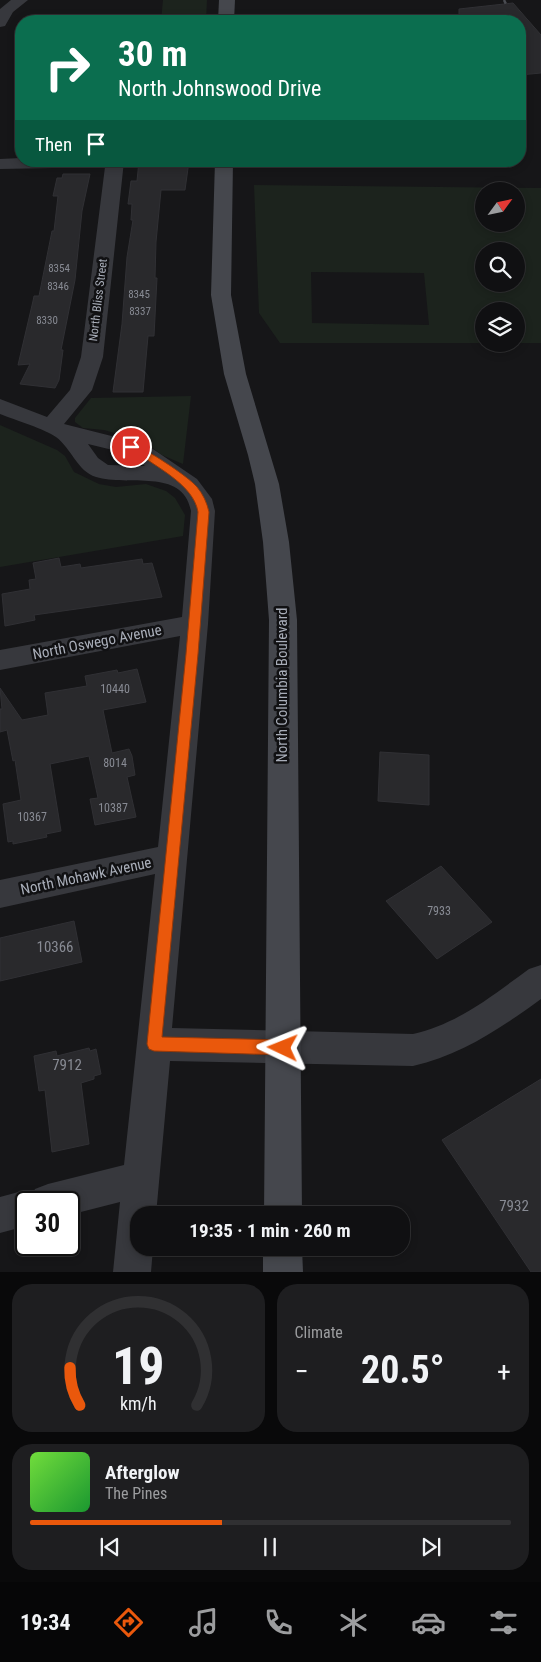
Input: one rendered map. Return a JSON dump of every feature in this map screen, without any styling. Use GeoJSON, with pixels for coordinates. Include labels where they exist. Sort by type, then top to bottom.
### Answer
{"type":"FeatureCollection","features":[{"type":"Feature","properties":{"kind":"main road"},"geometry":{"type":"LineString","coordinates":[[226,15],[227,0]]}},
{"type":"Feature","properties":{"kind":"main road","name":"North Columbia Boulevard"},"geometry":{"type":"LineString","coordinates":[[224,167],[222,305],[231,360],[263,464],[268,490],[277,553],[282,620],[283,1206]]}},
{"type":"Feature","properties":{"kind":"main road"},"geometry":{"type":"LineString","coordinates":[[283,1256],[283,1272]]}},
{"type":"Feature","properties":{"kind":"street"},"geometry":{"type":"LineString","coordinates":[[0,22],[7,9],[21,0]]}},
{"type":"Feature","properties":{"kind":"street"},"geometry":{"type":"LineString","coordinates":[[0,164],[15,164]]}},
{"type":"Feature","properties":{"kind":"street","name":"North Bliss Street"},"geometry":{"type":"LineString","coordinates":[[57,430],[57,417],[85,383],[92,357],[114,167]]}},
{"type":"Feature","properties":{"kind":"street"},"geometry":{"type":"LineString","coordinates":[[0,406],[57,430],[131,447],[146,455],[193,488],[202,504],[195,624],[132,1272]]}},
{"type":"Feature","properties":{"kind":"street"},"geometry":{"type":"LineString","coordinates":[[57,430],[86,456],[91,465],[101,470],[115,474],[173,475]]}},
{"type":"Feature","properties":{"kind":"street"},"geometry":{"type":"LineString","coordinates":[[86,456],[93,445],[105,440]]}},
{"type":"Feature","properties":{"kind":"street"},"geometry":{"type":"LineString","coordinates":[[132,474],[145,464],[146,455]]}},
{"type":"Feature","properties":{"kind":"street","name":"North Oswego Avenue"},"geometry":{"type":"LineString","coordinates":[[0,660],[195,624]]}},
{"type":"Feature","properties":{"kind":"street","name":"North Mohawk Avenue"},"geometry":{"type":"LineString","coordinates":[[0,894],[172,857]]}},
{"type":"Feature","properties":{"kind":"street"},"geometry":{"type":"LineString","coordinates":[[154,1044],[413,1050],[428,1048],[445,1042],[469,1028],[541,980]]}},
{"type":"Feature","properties":{"kind":"street"},"geometry":{"type":"LineString","coordinates":[[80,1194],[141,1179]]}},
{"type":"Feature","properties":{"kind":"street"},"geometry":{"type":"LineString","coordinates":[[0,1215],[15,1211]]}},
{"type":"Feature","properties":{"kind":"shaded area"},"geometry":{"type":"Polygon","coordinates":[[[163,0],[207,0],[206,15],[162,15],[163,0]]]}},
{"type":"Feature","properties":{"kind":"shaded area"},"geometry":{"type":"Polygon","coordinates":[[[254,185],[475,187],[475,232],[525,232],[525,188],[541,188],[541,343],[525,343],[525,302],[475,302],[475,343],[280,343],[259,313],[254,185]],[[311,272],[312,323],[429,325],[424,273],[311,272]]]}},
{"type":"Feature","properties":{"kind":"shaded area"},"geometry":{"type":"Polygon","coordinates":[[[191,396],[183,464],[162,455],[143,441],[104,430],[83,428],[75,422],[75,418],[91,398],[191,396]]]}},
{"type":"Feature","properties":{"kind":"shaded area"},"geometry":{"type":"Polygon","coordinates":[[[0,425],[57,450],[65,456],[74,472],[99,484],[116,487],[146,484],[166,491],[175,498],[185,515],[183,536],[0,567],[0,425]]]}},
{"type":"Feature","properties":{"kind":"building"},"geometry":{"type":"Polygon","coordinates":[[[513,3],[524,15],[459,15],[459,9],[513,3]]]}},
{"type":"Feature","properties":{"kind":"building"},"geometry":{"type":"Polygon","coordinates":[[[526,18],[541,35],[541,73],[526,74],[526,18]]]}},
{"type":"Feature","properties":{"kind":"building"},"geometry":{"type":"Polygon","coordinates":[[[138,167],[188,167],[185,190],[161,190],[156,242],[155,278],[157,278],[154,336],[148,336],[143,392],[113,392],[122,324],[127,257],[133,220],[131,220],[132,204],[128,204],[131,181],[137,181],[138,167]]]}},
{"type":"Feature","properties":{"kind":"building"},"geometry":{"type":"Polygon","coordinates":[[[63,174],[90,174],[82,211],[75,280],[61,350],[63,350],[59,380],[55,388],[20,384],[30,364],[18,365],[34,296],[39,296],[52,231],[54,231],[58,196],[53,196],[57,178],[62,178],[63,174]]]}},
{"type":"Feature","properties":{"kind":"building"},"geometry":{"type":"Polygon","coordinates":[[[59,558],[61,567],[80,564],[81,568],[142,559],[143,564],[152,563],[162,597],[34,615],[35,620],[5,626],[2,594],[30,589],[29,580],[36,579],[33,563],[59,558]]]}},
{"type":"Feature","properties":{"kind":"building"},"geometry":{"type":"Polygon","coordinates":[[[137,669],[146,702],[103,710],[112,753],[129,749],[132,756],[135,775],[127,777],[136,817],[95,825],[90,799],[98,798],[89,756],[50,764],[61,831],[46,834],[47,837],[13,844],[13,841],[8,842],[3,804],[21,800],[15,760],[13,761],[7,730],[0,732],[0,709],[2,709],[0,688],[22,720],[48,715],[45,693],[87,686],[85,676],[117,670],[118,673],[137,669]]]}},
{"type":"Feature","properties":{"kind":"building"},"geometry":{"type":"Polygon","coordinates":[[[380,752],[429,755],[429,805],[378,801],[380,752]]]}},
{"type":"Feature","properties":{"kind":"building"},"geometry":{"type":"Polygon","coordinates":[[[441,866],[492,922],[437,959],[386,901],[441,866]]]}},
{"type":"Feature","properties":{"kind":"building"},"geometry":{"type":"Polygon","coordinates":[[[74,921],[82,962],[0,981],[0,938],[74,921]]]}},
{"type":"Feature","properties":{"kind":"building"},"geometry":{"type":"Polygon","coordinates":[[[89,1048],[90,1051],[96,1049],[101,1074],[94,1076],[94,1079],[81,1083],[89,1144],[52,1152],[45,1090],[39,1091],[34,1056],[56,1051],[57,1056],[89,1048]]]}},
{"type":"Feature","properties":{"kind":"building"},"geometry":{"type":"Polygon","coordinates":[[[541,1079],[541,1272],[531,1272],[442,1140],[541,1079]]]}},
{"type":"Feature","properties":{"kind":"railway"},"geometry":{"type":"LineString","coordinates":[[504,0],[506,4]]}},
{"type":"Feature","properties":{"kind":"route"},"geometry":{"type":"LineString","coordinates":[[131,447],[139,450],[193,488],[202,504],[203,512],[192,654],[154,1044],[283,1048]]}}]}
